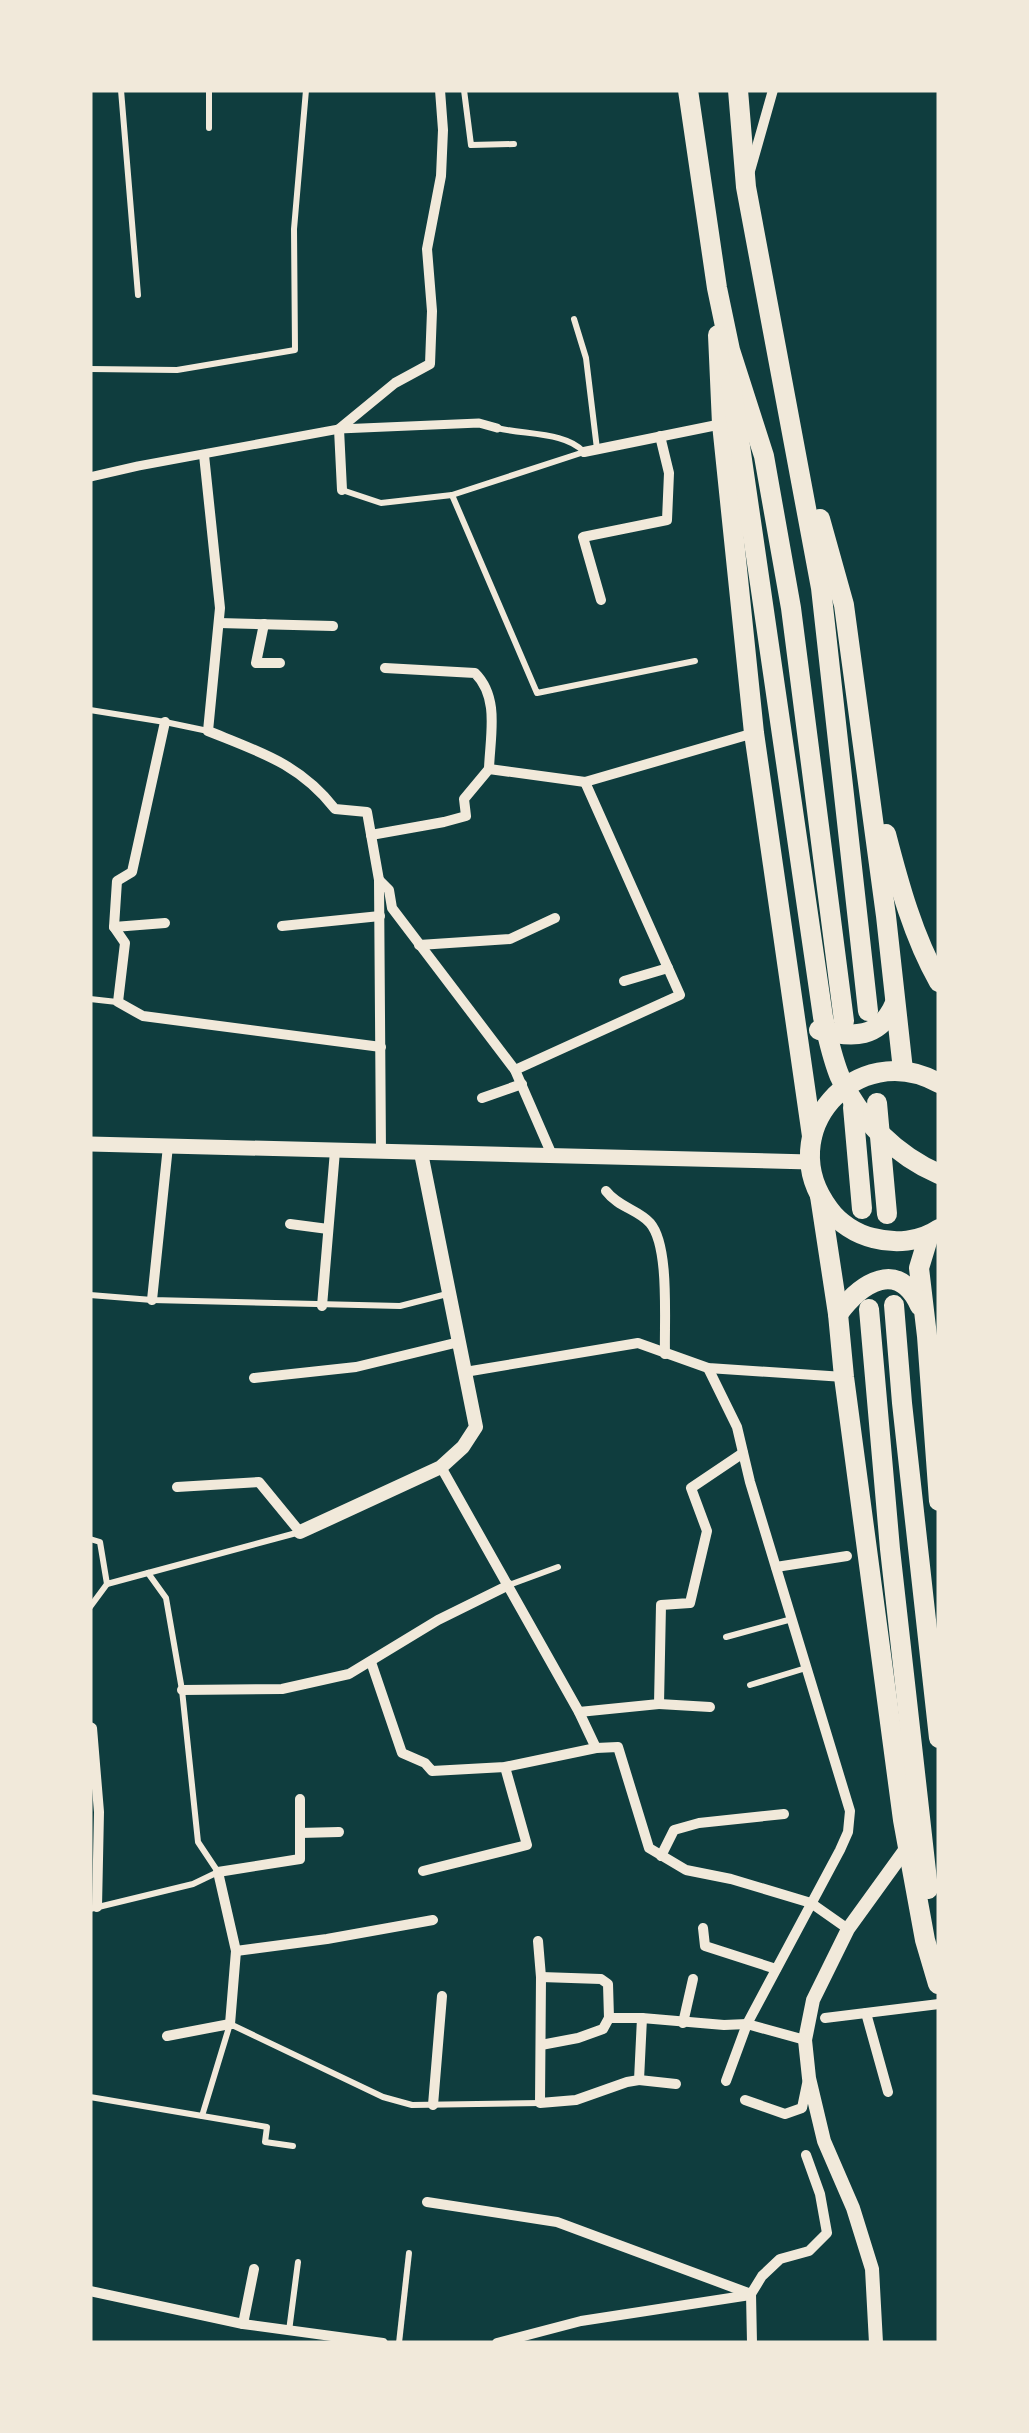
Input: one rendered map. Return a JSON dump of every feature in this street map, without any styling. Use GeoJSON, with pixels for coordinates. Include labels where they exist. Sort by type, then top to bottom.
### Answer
{"type":"FeatureCollection","features":[{"type":"Feature","properties":{"kind":"highway"},"geometry":{"type":"LineString","coordinates":[[688,90],[831,1052],[849,1094],[874,1126],[911,1160],[939,1174]]}},
{"type":"Feature","properties":{"kind":"highway"},"geometry":{"type":"LineString","coordinates":[[724,90],[729,129],[746,186]]}},
{"type":"Feature","properties":{"kind":"highway"},"geometry":{"type":"LineString","coordinates":[[738,90],[746,186],[821,588],[868,1011]]}},
{"type":"Feature","properties":{"kind":"highway"},"geometry":{"type":"LineString","coordinates":[[716,288],[722,424],[754,733],[812,1136],[810,1162],[820,1196],[838,1314],[908,1846],[925,1940],[938,1984]]}},
{"type":"Feature","properties":{"kind":"highway"},"geometry":{"type":"LineString","coordinates":[[716,288],[730,350],[764,456],[787,589],[844,1021]]}},
{"type":"Feature","properties":{"kind":"highway"},"geometry":{"type":"LineString","coordinates":[[784,396],[844,605],[903,1070]]}},
{"type":"Feature","properties":{"kind":"highway"},"geometry":{"type":"LineString","coordinates":[[864,749],[898,880],[939,982]]}},
{"type":"Feature","properties":{"kind":"highway"},"geometry":{"type":"LineString","coordinates":[[793,998],[802,1017],[819,1030],[858,1035],[879,1028],[890,1017],[895,1003]]}},
{"type":"Feature","properties":{"kind":"highway"},"geometry":{"type":"LineString","coordinates":[[812,1136],[821,1113],[836,1094],[855,1080],[878,1072],[903,1070],[939,1083]]}},
{"type":"Feature","properties":{"kind":"highway"},"geometry":{"type":"LineString","coordinates":[[877,1103],[887,1214]]}},
{"type":"Feature","properties":{"kind":"highway"},"geometry":{"type":"LineString","coordinates":[[853,1107],[862,1210]]}},
{"type":"Feature","properties":{"kind":"highway"},"geometry":{"type":"LineString","coordinates":[[820,1196],[832,1214],[867,1237],[888,1242],[935,1232]]}},
{"type":"Feature","properties":{"kind":"highway"},"geometry":{"type":"LineString","coordinates":[[935,1232],[919,1268],[939,1500]]}},
{"type":"Feature","properties":{"kind":"highway"},"geometry":{"type":"LineString","coordinates":[[838,1314],[859,1290],[882,1279],[901,1282],[914,1292],[925,1317]]}},
{"type":"Feature","properties":{"kind":"highway"},"geometry":{"type":"LineString","coordinates":[[894,1305],[938,1731]]}},
{"type":"Feature","properties":{"kind":"highway"},"geometry":{"type":"LineString","coordinates":[[869,1310],[890,1550],[939,1994]]}},
{"type":"Feature","properties":{"kind":"highway"},"geometry":{"type":"LineString","coordinates":[[934,1442],[939,1420]]}},
{"type":"Feature","properties":{"kind":"main road"},"geometry":{"type":"LineString","coordinates":[[90,1144],[810,1162]]}},
{"type":"Feature","properties":{"kind":"street"},"geometry":{"type":"LineString","coordinates":[[339,429],[395,383],[430,364],[432,311],[427,249],[441,176],[440,90]]}},
{"type":"Feature","properties":{"kind":"street"},"geometry":{"type":"LineString","coordinates":[[746,186],[773,90]]}},
{"type":"Feature","properties":{"kind":"street"},"geometry":{"type":"LineString","coordinates":[[90,477],[339,429],[479,423],[497,428]]}},
{"type":"Feature","properties":{"kind":"street"},"geometry":{"type":"LineString","coordinates":[[584,452],[722,424]]}},
{"type":"Feature","properties":{"kind":"street"},"geometry":{"type":"LineString","coordinates":[[339,429],[342,490]]}},
{"type":"Feature","properties":{"kind":"street"},"geometry":{"type":"LineString","coordinates":[[601,600],[583,537],[667,520],[670,473],[660,436]]}},
{"type":"Feature","properties":{"kind":"street"},"geometry":{"type":"LineString","coordinates":[[204,455],[220,608],[208,732],[284,762],[320,789],[336,810],[367,812],[380,916],[381,1152]]}},
{"type":"Feature","properties":{"kind":"street"},"geometry":{"type":"LineString","coordinates":[[219,622],[334,626]]}},
{"type":"Feature","properties":{"kind":"street"},"geometry":{"type":"LineString","coordinates":[[264,624],[256,663],[280,664]]}},
{"type":"Feature","properties":{"kind":"street"},"geometry":{"type":"LineString","coordinates":[[371,835],[466,816],[464,799],[489,768],[492,702],[484,682],[475,673],[385,668]]}},
{"type":"Feature","properties":{"kind":"street"},"geometry":{"type":"LineString","coordinates":[[166,722],[132,872],[117,881],[114,928],[126,943],[118,1002],[142,1016],[381,1047]]}},
{"type":"Feature","properties":{"kind":"street"},"geometry":{"type":"LineString","coordinates":[[489,768],[585,782],[754,733]]}},
{"type":"Feature","properties":{"kind":"street"},"geometry":{"type":"LineString","coordinates":[[515,1070],[680,995],[585,782]]}},
{"type":"Feature","properties":{"kind":"street"},"geometry":{"type":"LineString","coordinates":[[378,880],[389,890],[392,908],[418,945],[515,1070],[552,1156]]}},
{"type":"Feature","properties":{"kind":"street"},"geometry":{"type":"LineString","coordinates":[[282,926],[380,916]]}},
{"type":"Feature","properties":{"kind":"street"},"geometry":{"type":"LineString","coordinates":[[418,945],[510,938],[555,918]]}},
{"type":"Feature","properties":{"kind":"street"},"geometry":{"type":"LineString","coordinates":[[114,928],[165,923]]}},
{"type":"Feature","properties":{"kind":"street"},"geometry":{"type":"LineString","coordinates":[[624,981],[668,968]]}},
{"type":"Feature","properties":{"kind":"street"},"geometry":{"type":"LineString","coordinates":[[482,1098],[522,1084]]}},
{"type":"Feature","properties":{"kind":"street"},"geometry":{"type":"LineString","coordinates":[[152,1300],[168,1146]]}},
{"type":"Feature","properties":{"kind":"street"},"geometry":{"type":"LineString","coordinates":[[322,1306],[335,1151]]}},
{"type":"Feature","properties":{"kind":"street"},"geometry":{"type":"LineString","coordinates":[[178,1488],[259,1482],[300,1532],[441,1467],[476,1428],[422,1153]]}},
{"type":"Feature","properties":{"kind":"street"},"geometry":{"type":"LineString","coordinates":[[606,1191],[614,1201],[650,1222],[662,1247],[664,1354]]}},
{"type":"Feature","properties":{"kind":"street"},"geometry":{"type":"LineString","coordinates":[[290,1224],[328,1228]]}},
{"type":"Feature","properties":{"kind":"street"},"geometry":{"type":"LineString","coordinates":[[254,1378],[356,1367],[459,1342]]}},
{"type":"Feature","properties":{"kind":"street"},"geometry":{"type":"LineString","coordinates":[[465,1372],[542,1354],[638,1343],[708,1368],[844,1377]]}},
{"type":"Feature","properties":{"kind":"street"},"geometry":{"type":"LineString","coordinates":[[708,1368],[736,1428],[850,1811],[848,1832],[840,1850],[746,2024],[726,2081]]}},
{"type":"Feature","properties":{"kind":"street"},"geometry":{"type":"LineString","coordinates":[[659,1704],[661,1605],[690,1603],[706,1530],[691,1488],[743,1453]]}},
{"type":"Feature","properties":{"kind":"street"},"geometry":{"type":"LineString","coordinates":[[441,1467],[580,1712],[596,1748]]}},
{"type":"Feature","properties":{"kind":"street"},"geometry":{"type":"LineString","coordinates":[[776,1567],[846,1556]]}},
{"type":"Feature","properties":{"kind":"street"},"geometry":{"type":"LineString","coordinates":[[182,1690],[282,1689],[349,1674],[438,1620],[510,1586]]}},
{"type":"Feature","properties":{"kind":"street"},"geometry":{"type":"LineString","coordinates":[[371,1662],[402,1753],[425,1763],[432,1772],[505,1767],[618,1747],[649,1848],[686,1870],[810,1903],[848,1929]]}},
{"type":"Feature","properties":{"kind":"street"},"geometry":{"type":"LineString","coordinates":[[580,1712],[659,1704],[710,1707]]}},
{"type":"Feature","properties":{"kind":"street"},"geometry":{"type":"LineString","coordinates":[[91,1728],[99,1812],[94,1908]]}},
{"type":"Feature","properties":{"kind":"street"},"geometry":{"type":"LineString","coordinates":[[423,1871],[526,1846],[505,1767]]}},
{"type":"Feature","properties":{"kind":"street"},"geometry":{"type":"LineString","coordinates":[[167,2036],[230,2024],[236,1951],[218,1872],[300,1859],[300,1799]]}},
{"type":"Feature","properties":{"kind":"street"},"geometry":{"type":"LineString","coordinates":[[661,1856],[674,1830],[699,1823],[784,1814]]}},
{"type":"Feature","properties":{"kind":"street"},"geometry":{"type":"LineString","coordinates":[[300,1833],[340,1832]]}},
{"type":"Feature","properties":{"kind":"street"},"geometry":{"type":"LineString","coordinates":[[876,2343],[872,2269],[854,2208],[824,2141],[809,2078],[806,2040],[814,2000],[848,1929],[908,1846]]}},
{"type":"Feature","properties":{"kind":"street"},"geometry":{"type":"LineString","coordinates":[[236,1951],[433,1920]]}},
{"type":"Feature","properties":{"kind":"street"},"geometry":{"type":"LineString","coordinates":[[702,1928],[705,1946],[776,1969]]}},
{"type":"Feature","properties":{"kind":"street"},"geometry":{"type":"LineString","coordinates":[[538,1941],[540,2103],[576,2100],[639,2080],[676,2084]]}},
{"type":"Feature","properties":{"kind":"street"},"geometry":{"type":"LineString","coordinates":[[541,1977],[601,1978],[608,1984],[609,2018],[603,2029],[542,2045]]}},
{"type":"Feature","properties":{"kind":"street"},"geometry":{"type":"LineString","coordinates":[[683,2023],[693,1979]]}},
{"type":"Feature","properties":{"kind":"street"},"geometry":{"type":"LineString","coordinates":[[433,2105],[442,1996]]}},
{"type":"Feature","properties":{"kind":"street"},"geometry":{"type":"LineString","coordinates":[[825,2018],[939,2004]]}},
{"type":"Feature","properties":{"kind":"street"},"geometry":{"type":"LineString","coordinates":[[866,2013],[888,2092]]}},
{"type":"Feature","properties":{"kind":"street"},"geometry":{"type":"LineString","coordinates":[[609,2018],[746,2024],[806,2040]]}},
{"type":"Feature","properties":{"kind":"street"},"geometry":{"type":"LineString","coordinates":[[639,2080],[642,2018]]}},
{"type":"Feature","properties":{"kind":"street"},"geometry":{"type":"LineString","coordinates":[[745,2100],[785,2114],[802,2108],[809,2078]]}},
{"type":"Feature","properties":{"kind":"street"},"geometry":{"type":"LineString","coordinates":[[752,2343],[751,2294],[762,2276],[780,2259],[808,2251],[827,2233],[820,2194],[806,2155]]}},
{"type":"Feature","properties":{"kind":"street"},"geometry":{"type":"LineString","coordinates":[[427,2202],[557,2222],[751,2294]]}},
{"type":"Feature","properties":{"kind":"street"},"geometry":{"type":"LineString","coordinates":[[243,2324],[254,2268]]}},
{"type":"Feature","properties":{"kind":"street"},"geometry":{"type":"LineString","coordinates":[[90,2291],[287,2337],[383,2343]]}},
{"type":"Feature","properties":{"kind":"street"},"geometry":{"type":"LineString","coordinates":[[497,2343],[581,2321],[751,2294]]}},
{"type":"Feature","properties":{"kind":"lane"},"geometry":{"type":"LineString","coordinates":[[120,90],[138,294]]}},
{"type":"Feature","properties":{"kind":"lane"},"geometry":{"type":"LineString","coordinates":[[209,90],[209,128]]}},
{"type":"Feature","properties":{"kind":"lane"},"geometry":{"type":"LineString","coordinates":[[90,370],[177,370],[295,350],[294,230],[306,90]]}},
{"type":"Feature","properties":{"kind":"lane"},"geometry":{"type":"LineString","coordinates":[[464,90],[470,145],[514,144]]}},
{"type":"Feature","properties":{"kind":"lane"},"geometry":{"type":"LineString","coordinates":[[574,320],[586,358],[598,449]]}},
{"type":"Feature","properties":{"kind":"lane"},"geometry":{"type":"LineString","coordinates":[[342,490],[381,503],[452,495],[584,452],[576,443],[560,437],[497,428]]}},
{"type":"Feature","properties":{"kind":"lane"},"geometry":{"type":"LineString","coordinates":[[452,495],[536,694],[695,660]]}},
{"type":"Feature","properties":{"kind":"lane"},"geometry":{"type":"LineString","coordinates":[[90,710],[208,732]]}},
{"type":"Feature","properties":{"kind":"lane"},"geometry":{"type":"LineString","coordinates":[[90,999],[118,1002]]}},
{"type":"Feature","properties":{"kind":"lane"},"geometry":{"type":"LineString","coordinates":[[90,1294],[152,1300],[400,1306],[449,1293]]}},
{"type":"Feature","properties":{"kind":"lane"},"geometry":{"type":"LineString","coordinates":[[90,1608],[107,1584],[300,1532]]}},
{"type":"Feature","properties":{"kind":"lane"},"geometry":{"type":"LineString","coordinates":[[90,1539],[100,1542],[107,1584]]}},
{"type":"Feature","properties":{"kind":"lane"},"geometry":{"type":"LineString","coordinates":[[510,1586],[558,1567]]}},
{"type":"Feature","properties":{"kind":"lane"},"geometry":{"type":"LineString","coordinates":[[94,1908],[193,1884],[218,1872],[198,1842],[182,1690],[166,1598],[148,1573]]}},
{"type":"Feature","properties":{"kind":"lane"},"geometry":{"type":"LineString","coordinates":[[726,1637],[792,1619]]}},
{"type":"Feature","properties":{"kind":"lane"},"geometry":{"type":"LineString","coordinates":[[750,1685],[806,1668]]}},
{"type":"Feature","properties":{"kind":"lane"},"geometry":{"type":"LineString","coordinates":[[202,2116],[230,2024],[383,2096],[412,2105],[540,2103]]}},
{"type":"Feature","properties":{"kind":"lane"},"geometry":{"type":"LineString","coordinates":[[90,2097],[266,2127],[265,2142],[293,2146]]}},
{"type":"Feature","properties":{"kind":"lane"},"geometry":{"type":"LineString","coordinates":[[399,2343],[409,2253]]}},
{"type":"Feature","properties":{"kind":"lane"},"geometry":{"type":"LineString","coordinates":[[287,2337],[298,2262]]}}]}
